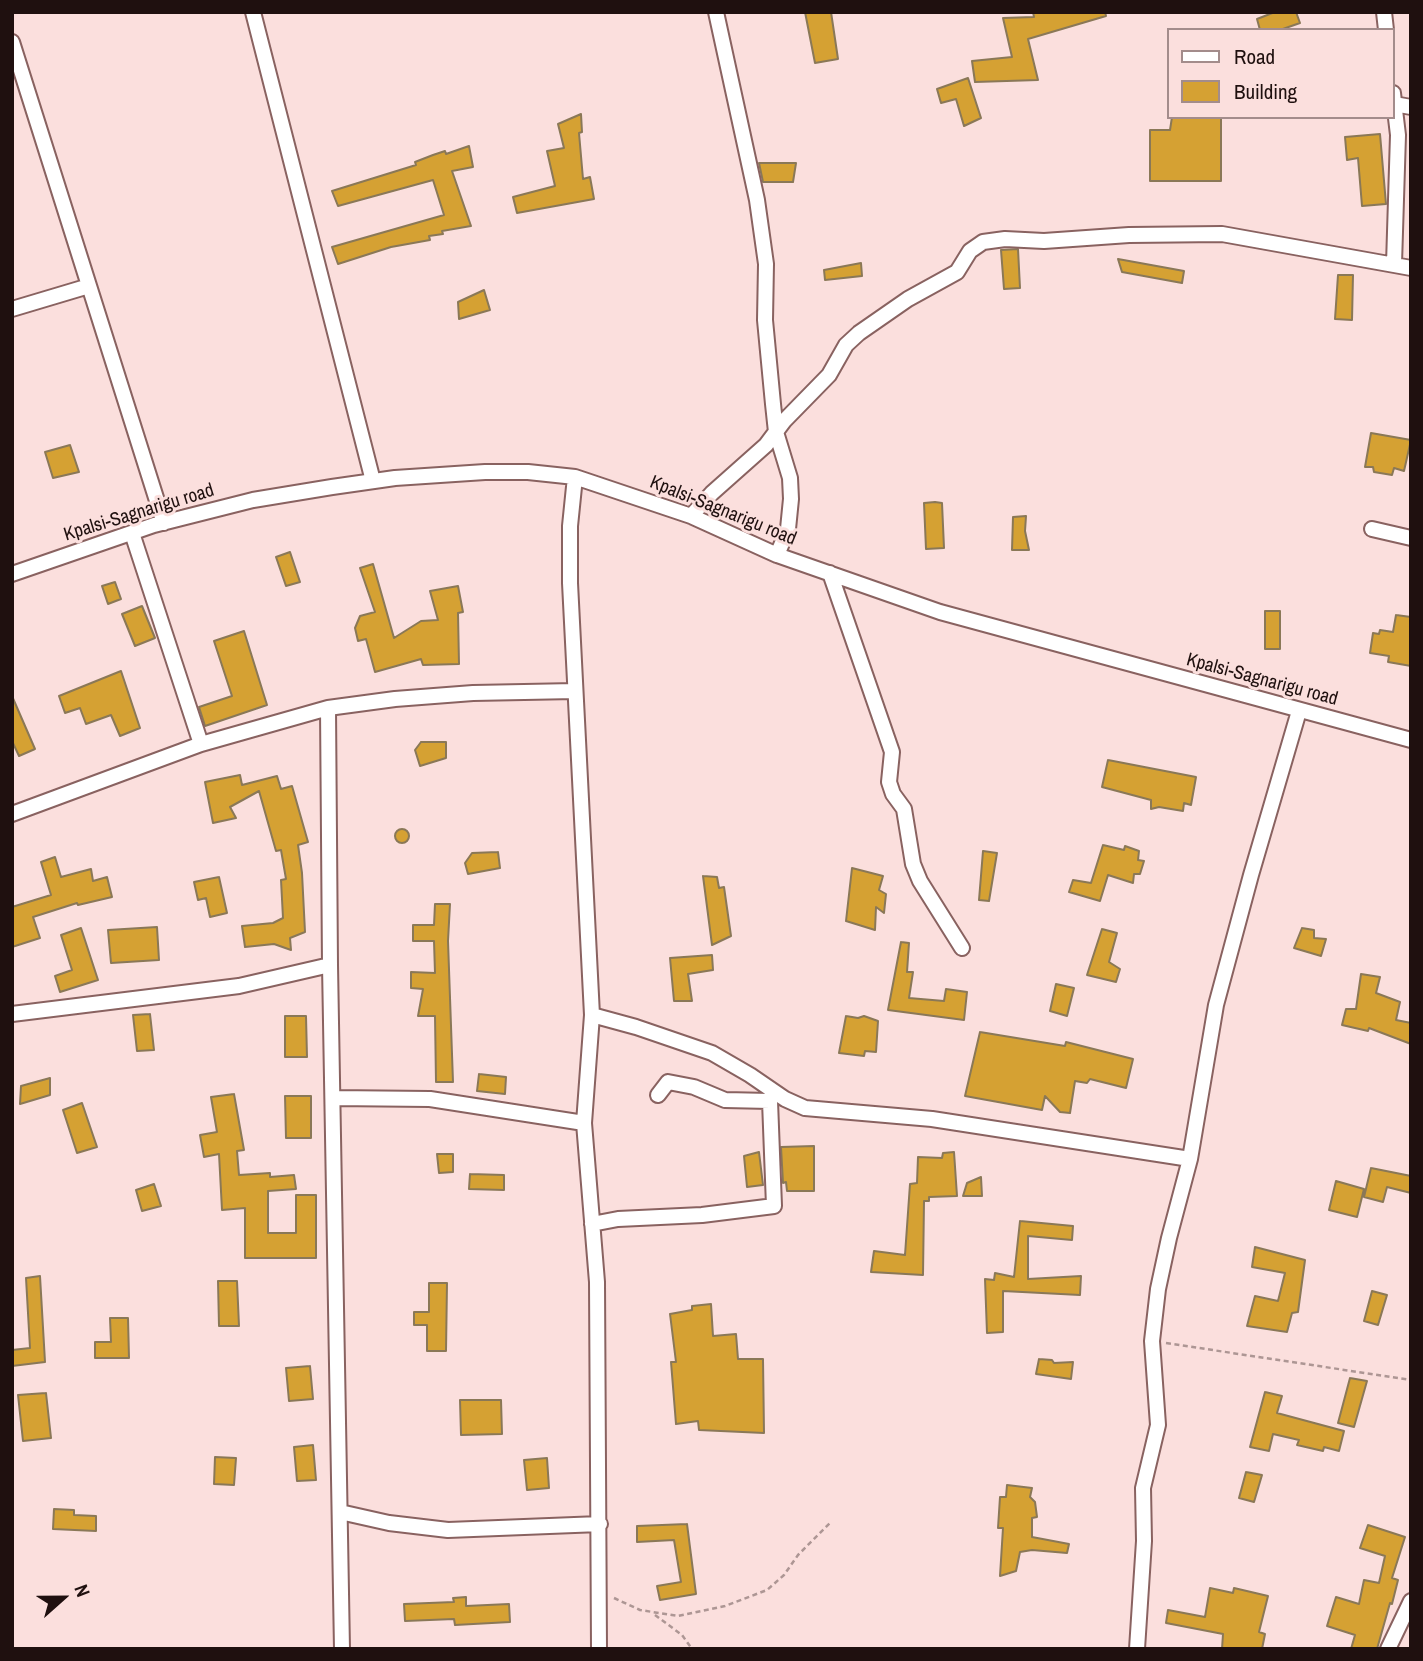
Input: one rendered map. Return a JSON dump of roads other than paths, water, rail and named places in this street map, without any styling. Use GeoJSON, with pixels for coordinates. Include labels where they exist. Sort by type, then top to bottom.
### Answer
{"type":"FeatureCollection","features":[{"type":"Feature","properties":{"kind":"street"},"geometry":{"type":"LineString","coordinates":[[253,12],[373,481]]}},
{"type":"Feature","properties":{"kind":"street"},"geometry":{"type":"LineString","coordinates":[[716,12],[757,200],[766,264],[765,320],[776,432],[790,478],[792,499],[788,528],[777,555]]}},
{"type":"Feature","properties":{"kind":"street"},"geometry":{"type":"LineString","coordinates":[[12,42],[164,523]]}},
{"type":"Feature","properties":{"kind":"street"},"geometry":{"type":"LineString","coordinates":[[1395,99],[1411,107]]}},
{"type":"Feature","properties":{"kind":"street"},"geometry":{"type":"LineString","coordinates":[[1394,264],[1398,135],[1395,107]]}},
{"type":"Feature","properties":{"kind":"street"},"geometry":{"type":"LineString","coordinates":[[691,516],[712,493],[762,450],[829,375],[846,345],[908,299],[957,272],[973,248],[989,240],[1222,234],[1411,268]]}},
{"type":"Feature","properties":{"kind":"street"},"geometry":{"type":"LineString","coordinates":[[12,309],[89,286]]}},
{"type":"Feature","properties":{"kind":"street","name":"Kpalsi-Sagnarigu road"},"geometry":{"type":"LineString","coordinates":[[12,574],[164,523],[253,500],[373,481],[485,472],[528,472],[575,477],[691,516],[777,555],[940,612],[1411,740]]}},
{"type":"Feature","properties":{"kind":"street"},"geometry":{"type":"LineString","coordinates":[[575,477],[571,499],[570,549],[592,1015],[584,1124],[597,1282],[599,1649]]}},
{"type":"Feature","properties":{"kind":"street"},"geometry":{"type":"LineString","coordinates":[[1372,529],[1411,538]]}},
{"type":"Feature","properties":{"kind":"street"},"geometry":{"type":"LineString","coordinates":[[132,533],[201,744]]}},
{"type":"Feature","properties":{"kind":"street"},"geometry":{"type":"LineString","coordinates":[[830,573],[892,752],[888,782],[904,809],[913,864],[920,881],[962,948]]}},
{"type":"Feature","properties":{"kind":"street"},"geometry":{"type":"LineString","coordinates":[[12,814],[201,744],[328,708],[460,694],[575,691]]}},
{"type":"Feature","properties":{"kind":"street"},"geometry":{"type":"LineString","coordinates":[[328,708],[342,1649]]}},
{"type":"Feature","properties":{"kind":"street"},"geometry":{"type":"LineString","coordinates":[[1137,1649],[1144,1541],[1143,1488],[1158,1425],[1153,1341],[1158,1289],[1190,1159],[1216,1005],[1299,711]]}},
{"type":"Feature","properties":{"kind":"street"},"geometry":{"type":"LineString","coordinates":[[12,1014],[239,986],[330,965]]}},
{"type":"Feature","properties":{"kind":"street"},"geometry":{"type":"LineString","coordinates":[[592,1015],[712,1053],[795,1105],[805,1108],[932,1119],[1190,1159]]}},
{"type":"Feature","properties":{"kind":"street"},"geometry":{"type":"LineString","coordinates":[[592,1224],[618,1219],[702,1215],[774,1206],[770,1101],[725,1100],[694,1087],[668,1082],[657,1095]]}},
{"type":"Feature","properties":{"kind":"street"},"geometry":{"type":"LineString","coordinates":[[333,1098],[430,1099],[584,1124]]}},
{"type":"Feature","properties":{"kind":"street"},"geometry":{"type":"LineString","coordinates":[[341,1512],[389,1523],[448,1531],[600,1524]]}},
{"type":"Feature","properties":{"kind":"street"},"geometry":{"type":"LineString","coordinates":[[1388,1649],[1411,1601]]}}]}
